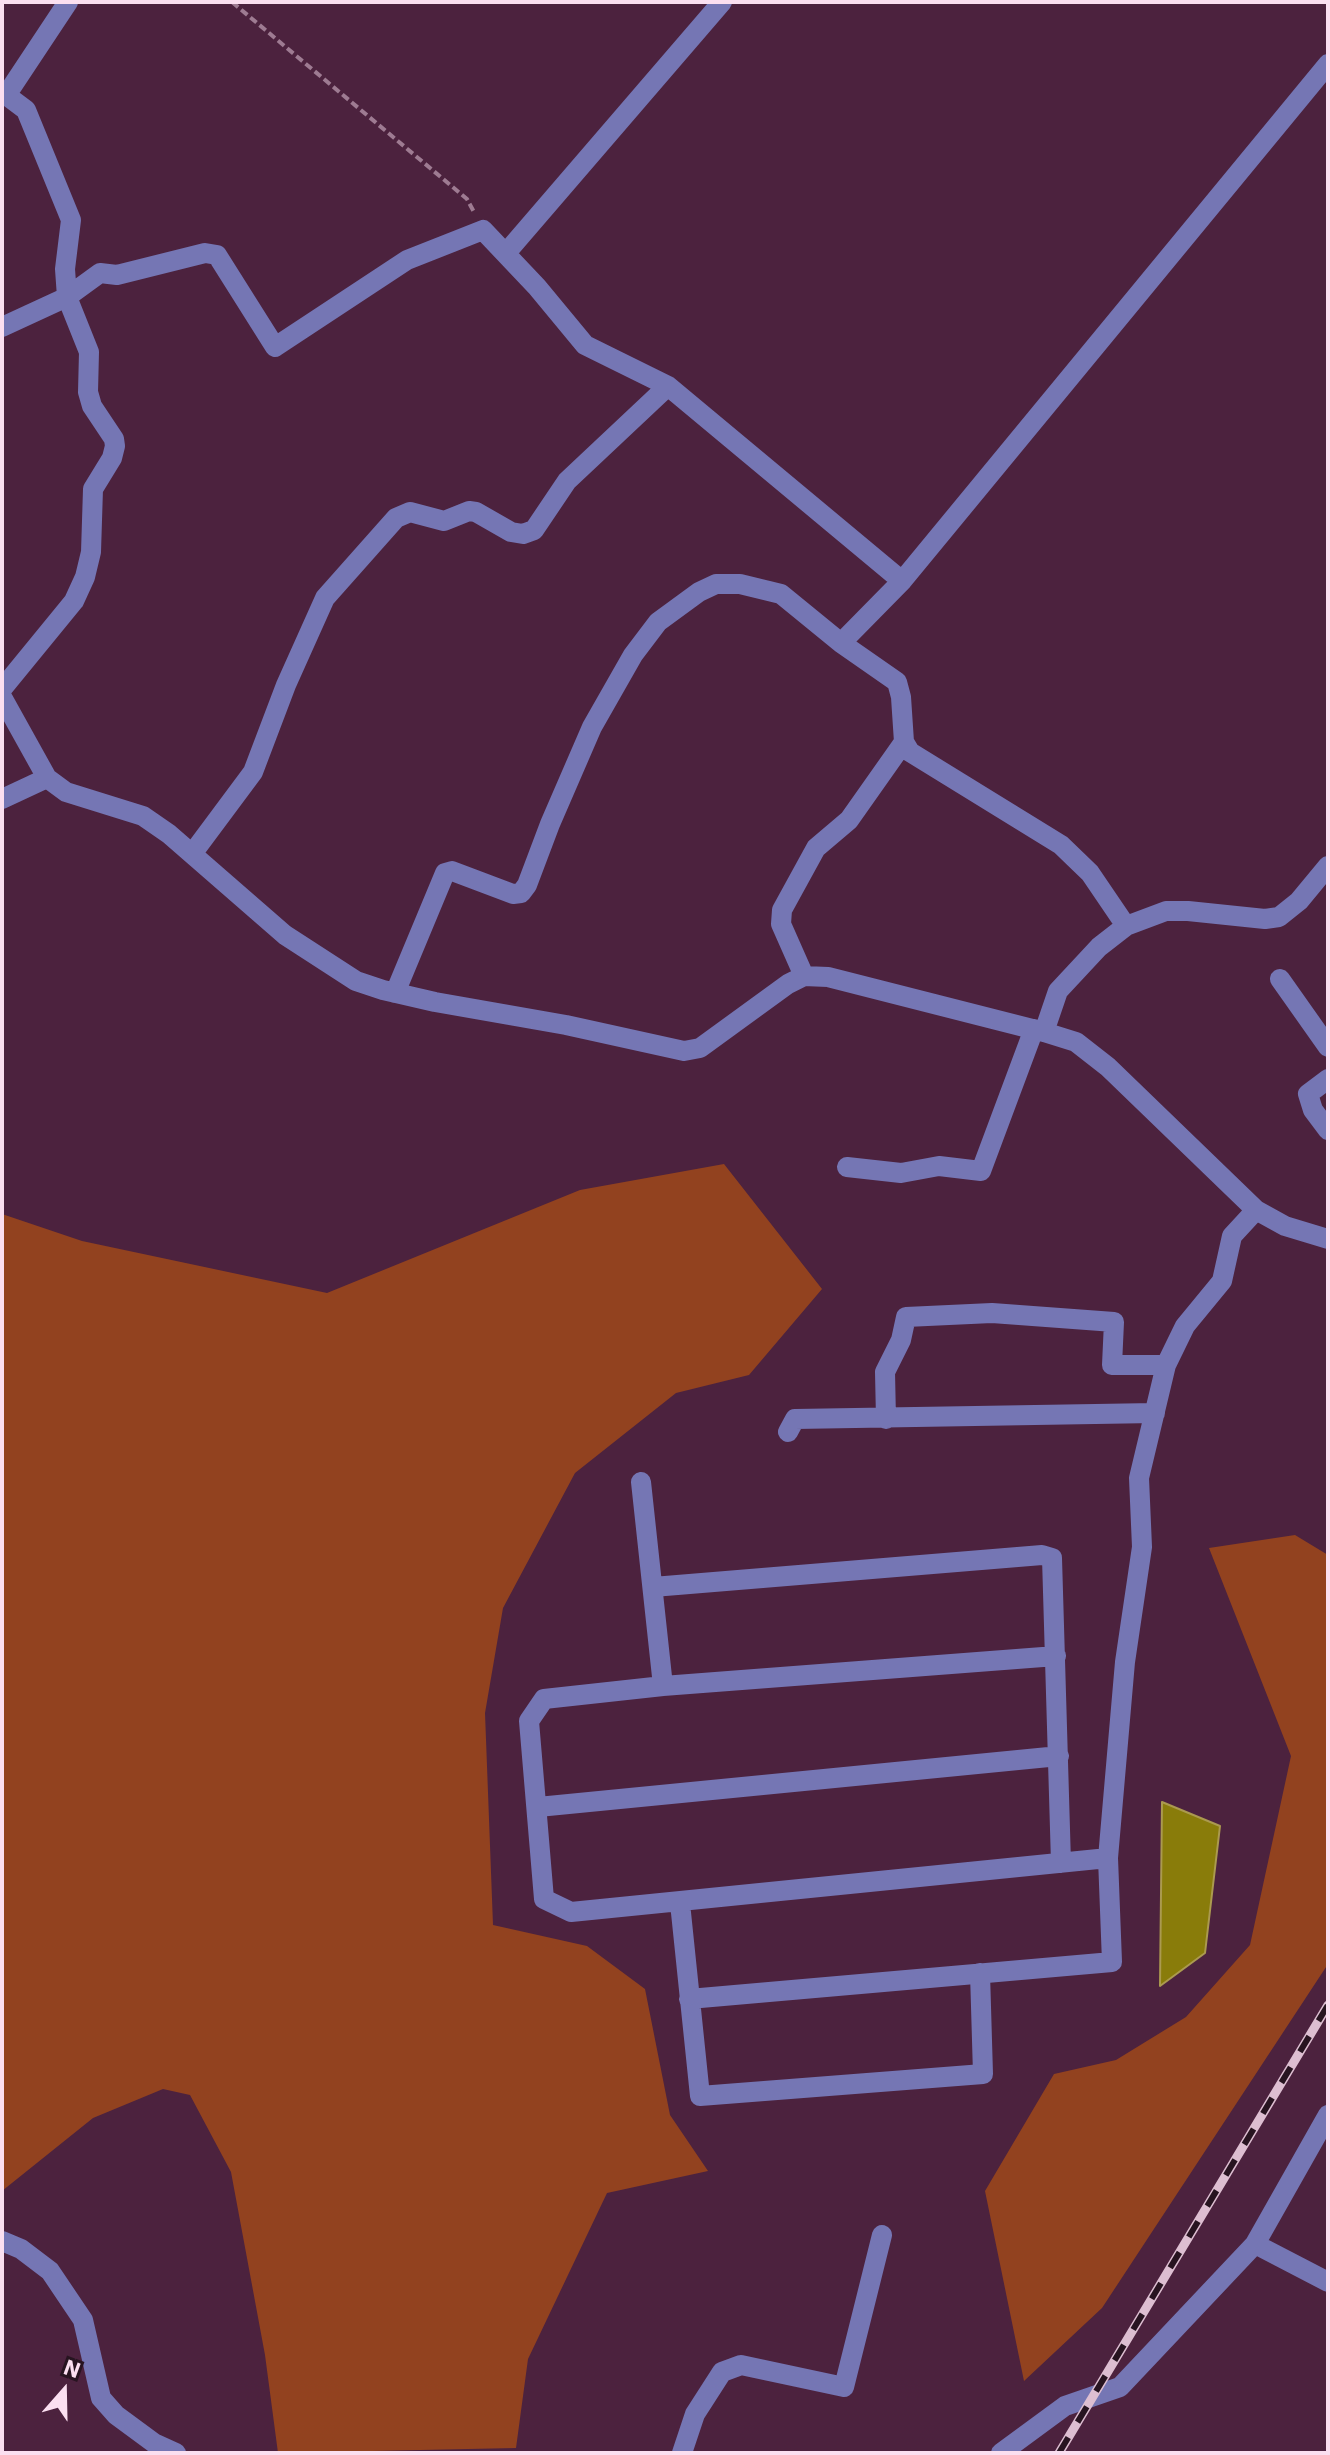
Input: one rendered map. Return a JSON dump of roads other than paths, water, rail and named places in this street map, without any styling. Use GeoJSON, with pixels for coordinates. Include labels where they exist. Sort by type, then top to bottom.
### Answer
{"type":"FeatureCollection","features":[{"type":"Feature","properties":{"kind":"street"},"geometry":{"type":"LineString","coordinates":[[2,689],[74,601],[85,577],[91,552],[93,489],[112,458],[115,446],[114,439],[92,406],[88,392],[89,352],[67,297],[65,269],[71,220],[26,110],[5,93],[68,2]]}},
{"type":"Feature","properties":{"kind":"street"},"geometry":{"type":"LineString","coordinates":[[506,253],[722,2]]}},
{"type":"Feature","properties":{"kind":"street"},"geometry":{"type":"LineString","coordinates":[[841,643],[902,581],[1328,64]]}},
{"type":"Feature","properties":{"kind":"street"},"geometry":{"type":"LineString","coordinates":[[2,327],[67,297],[100,273],[117,275],[205,253],[217,255],[275,347],[407,260],[483,230],[585,345],[668,386],[902,581]]}},
{"type":"Feature","properties":{"kind":"street"},"geometry":{"type":"LineString","coordinates":[[192,854],[253,772],[286,685],[325,598],[396,518],[410,512],[444,521],[469,511],[511,532],[523,534],[534,530],[567,481],[668,386]]}},
{"type":"Feature","properties":{"kind":"street"},"geometry":{"type":"LineString","coordinates":[[395,993],[445,873],[452,871],[513,894],[521,893],[592,727],[633,655],[658,622],[699,592],[716,584],[740,584],[781,594],[841,643],[897,682],[904,742],[910,752],[1061,845],[1090,873],[1126,926]]}},
{"type":"Feature","properties":{"kind":"street"},"geometry":{"type":"LineString","coordinates":[[2,697],[47,778],[66,792],[143,816],[169,834],[285,935],[356,981],[395,993],[684,1051],[700,1048],[788,984],[804,976],[828,977],[1076,1042],[1108,1067],[1256,1210],[1285,1226],[1319,1237],[1328,1220]]}},
{"type":"Feature","properties":{"kind":"street"},"geometry":{"type":"LineString","coordinates":[[804,976],[781,924],[782,910],[816,848],[849,820],[904,742]]}},
{"type":"Feature","properties":{"kind":"street"},"geometry":{"type":"LineString","coordinates":[[2,799],[47,778]]}},
{"type":"Feature","properties":{"kind":"street"},"geometry":{"type":"LineString","coordinates":[[847,1167],[901,1173],[939,1166],[981,1171],[1058,991],[1099,947],[1126,926],[1166,911],[1265,919],[1279,917],[1299,901],[1328,866]]}},
{"type":"Feature","properties":{"kind":"street"},"geometry":{"type":"LineString","coordinates":[[1280,979],[1328,1047]]}},
{"type":"Feature","properties":{"kind":"street"},"geometry":{"type":"LineString","coordinates":[[1328,1079],[1308,1094],[1313,1110],[1328,1130]]}},
{"type":"Feature","properties":{"kind":"street"},"geometry":{"type":"LineString","coordinates":[[689,1999],[1112,1962],[1108,1858],[1125,1662],[1142,1547],[1139,1478],[1166,1365],[1185,1326],[1222,1281],[1232,1236],[1256,1210]]}},
{"type":"Feature","properties":{"kind":"street"},"geometry":{"type":"LineString","coordinates":[[886,1419],[885,1372],[901,1340],[906,1317],[992,1313],[1114,1322],[1112,1365],[1166,1365]]}},
{"type":"Feature","properties":{"kind":"street"},"geometry":{"type":"LineString","coordinates":[[788,1432],[795,1419],[1155,1413]]}},
{"type":"Feature","properties":{"kind":"street"},"geometry":{"type":"LineString","coordinates":[[641,1482],[663,1686]]}},
{"type":"Feature","properties":{"kind":"street"},"geometry":{"type":"LineString","coordinates":[[653,1587],[1042,1555],[1052,1558],[1061,1863]]}},
{"type":"Feature","properties":{"kind":"street"},"geometry":{"type":"LineString","coordinates":[[1056,1656],[663,1686],[544,1699],[529,1721],[544,1899],[571,1912],[1108,1858]]}},
{"type":"Feature","properties":{"kind":"street"},"geometry":{"type":"LineString","coordinates":[[538,1807],[1059,1756]]}},
{"type":"Feature","properties":{"kind":"street"},"geometry":{"type":"LineString","coordinates":[[680,1903],[700,2096],[983,2074],[980,1973]]}},
{"type":"Feature","properties":{"kind":"street"},"geometry":{"type":"LineString","coordinates":[[1001,2453],[1065,2406],[1120,2387],[1255,2244],[1328,2115]]}},
{"type":"Feature","properties":{"kind":"street"},"geometry":{"type":"LineString","coordinates":[[682,2453],[695,2414],[722,2372],[741,2365],[844,2387],[882,2235]]}},
{"type":"Feature","properties":{"kind":"street"},"geometry":{"type":"LineString","coordinates":[[2,2241],[21,2249],[50,2271],[83,2320],[101,2398],[116,2415],[154,2443],[176,2453]]}},
{"type":"Feature","properties":{"kind":"street"},"geometry":{"type":"LineString","coordinates":[[1255,2244],[1328,2282]]}},
{"type":"Feature","properties":{"kind":"railway"},"geometry":{"type":"LineString","coordinates":[[1059,2453],[1328,2005]]}}]}
